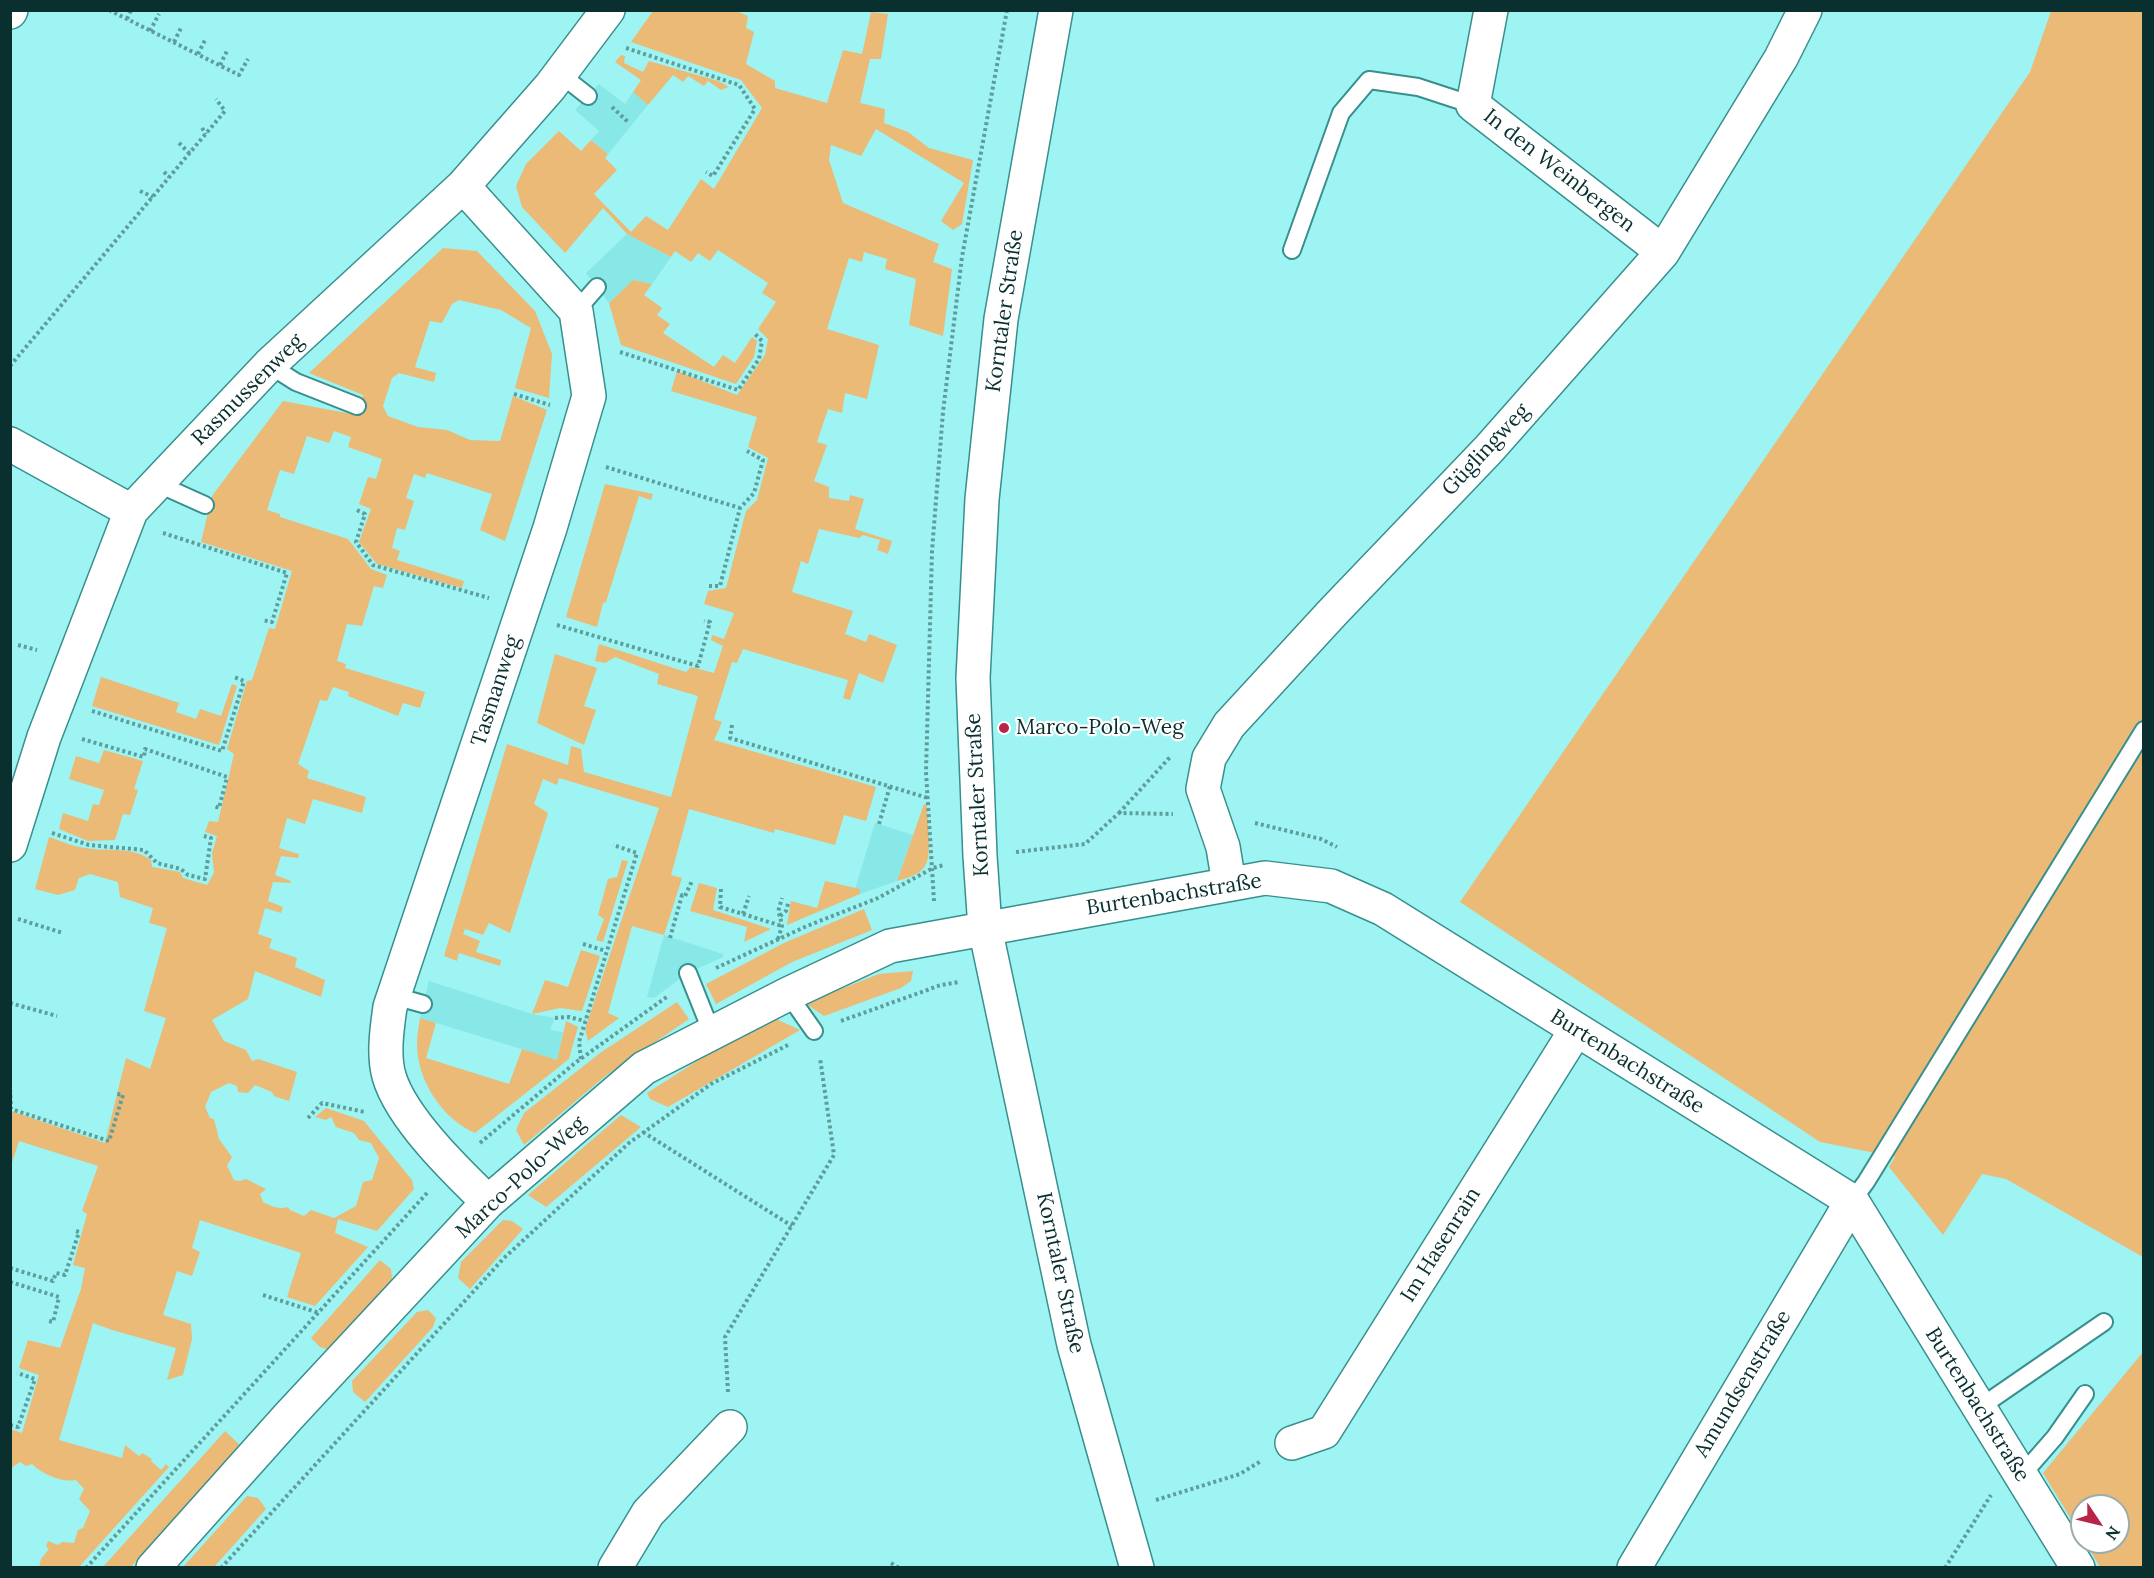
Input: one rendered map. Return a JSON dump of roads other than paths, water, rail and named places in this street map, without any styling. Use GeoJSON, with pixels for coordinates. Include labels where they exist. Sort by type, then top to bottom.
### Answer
{"type":"FeatureCollection","features":[{"type":"Feature","properties":{"kind":"street","name":"Rasmussenweg"},"geometry":{"type":"LineString","coordinates":[[10,845],[44,737],[131,511],[269,366],[463,186],[560,74],[608,10]]}},
{"type":"Feature","properties":{"kind":"street","name":"Korntaler Straße"},"geometry":{"type":"LineString","coordinates":[[1056,10],[1000,319],[982,499],[973,678],[980,856],[985,928],[1074,1345],[1137,1568]]}},
{"type":"Feature","properties":{"kind":"street","name":"In den Weinbergen"},"geometry":{"type":"LineString","coordinates":[[1491,10],[1473,105],[1663,252]]}},
{"type":"Feature","properties":{"kind":"street","name":"Güglingweg"},"geometry":{"type":"LineString","coordinates":[[1229,884],[1223,847],[1203,789],[1209,758],[1229,725],[1489,449],[1663,252],[1781,58],[1805,10]]}},
{"type":"Feature","properties":{"kind":"street","name":"Tasmanweg"},"geometry":{"type":"LineString","coordinates":[[463,186],[586,299],[589,396],[409,1000],[386,1036],[388,1075],[403,1104],[451,1167],[488,1203]]}},
{"type":"Feature","properties":{"kind":"street"},"geometry":{"type":"LineString","coordinates":[[10,444],[131,511]]}},
{"type":"Feature","properties":{"kind":"street","name":"Burtenbachstraße"},"geometry":{"type":"LineString","coordinates":[[985,928],[1265,878],[1331,886],[1383,909],[1852,1201],[2078,1568]]}},
{"type":"Feature","properties":{"kind":"street","name":"Marco-Polo-Weg"},"geometry":{"type":"LineString","coordinates":[[153,1568],[288,1417],[488,1203],[644,1068],[788,994],[890,946],[985,928]]}},
{"type":"Feature","properties":{"kind":"street","name":"Im Hasenrain"},"geometry":{"type":"LineString","coordinates":[[1292,1443],[1324,1432],[1576,1030]]}},
{"type":"Feature","properties":{"kind":"street","name":"Amundsenstraße"},"geometry":{"type":"LineString","coordinates":[[1634,1568],[1852,1201]]}},
{"type":"Feature","properties":{"kind":"street"},"geometry":{"type":"LineString","coordinates":[[615,1568],[648,1512],[730,1427]]}},
{"type":"Feature","properties":{"kind":"lane"},"geometry":{"type":"LineString","coordinates":[[560,74],[588,96]]}},
{"type":"Feature","properties":{"kind":"lane"},"geometry":{"type":"LineString","coordinates":[[1292,250],[1341,112],[1369,80],[1418,87],[1473,105]]}},
{"type":"Feature","properties":{"kind":"lane"},"geometry":{"type":"LineString","coordinates":[[269,366],[296,382],[357,406]]}},
{"type":"Feature","properties":{"kind":"lane"},"geometry":{"type":"LineString","coordinates":[[156,483],[205,505]]}},
{"type":"Feature","properties":{"kind":"lane"},"geometry":{"type":"LineString","coordinates":[[1852,1201],[1866,1182],[2144,730]]}},
{"type":"Feature","properties":{"kind":"lane"},"geometry":{"type":"LineString","coordinates":[[688,973],[712,1033]]}},
{"type":"Feature","properties":{"kind":"lane"},"geometry":{"type":"LineString","coordinates":[[788,994],[814,1031]]}},
{"type":"Feature","properties":{"kind":"lane"},"geometry":{"type":"LineString","coordinates":[[1979,1408],[2104,1322]]}},
{"type":"Feature","properties":{"kind":"lane"},"geometry":{"type":"LineString","coordinates":[[2021,1476],[2055,1437],[2085,1394]]}},
{"type":"Feature","properties":{"kind":"place","name":"Marco-Polo-Weg"},"geometry":{"type":"Point","coordinates":[1004,728]}}]}
